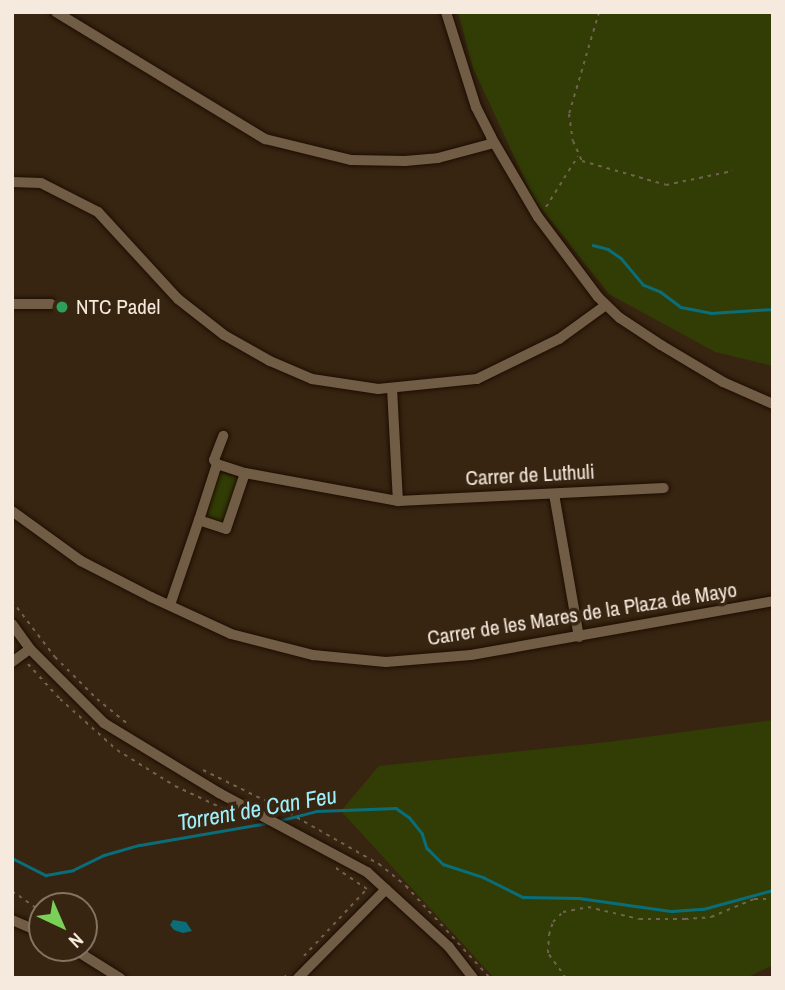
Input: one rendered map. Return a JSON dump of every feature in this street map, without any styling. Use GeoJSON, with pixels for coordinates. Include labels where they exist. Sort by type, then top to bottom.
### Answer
{"type":"FeatureCollection","features":[{"type":"Feature","properties":{"kind":"street"},"geometry":{"type":"LineString","coordinates":[[56,12],[265,139],[351,160],[405,161],[438,158],[494,143]]}},
{"type":"Feature","properties":{"kind":"street"},"geometry":{"type":"LineString","coordinates":[[446,12],[477,107],[494,143],[563,255],[606,305],[640,332],[723,383],[773,404]]}},
{"type":"Feature","properties":{"kind":"street"},"geometry":{"type":"LineString","coordinates":[[12,182],[41,183],[98,212],[178,299],[224,335],[270,361],[312,379],[392,388],[477,379],[559,339],[606,305]]}},
{"type":"Feature","properties":{"kind":"street"},"geometry":{"type":"LineString","coordinates":[[12,304],[51,304]]}},
{"type":"Feature","properties":{"kind":"street"},"geometry":{"type":"LineString","coordinates":[[392,388],[398,501]]}},
{"type":"Feature","properties":{"kind":"street"},"geometry":{"type":"LineString","coordinates":[[170,605],[217,464],[214,460],[223,436]]}},
{"type":"Feature","properties":{"kind":"street","name":"Carrer de Luthuli"},"geometry":{"type":"LineString","coordinates":[[217,464],[245,473],[398,501],[664,488]]}},
{"type":"Feature","properties":{"kind":"street"},"geometry":{"type":"LineString","coordinates":[[199,520],[226,529],[245,473]]}},
{"type":"Feature","properties":{"kind":"street"},"geometry":{"type":"LineString","coordinates":[[554,494],[579,637]]}},
{"type":"Feature","properties":{"kind":"street","name":"Carrer de les Mares de la Plaza de Mayo"},"geometry":{"type":"LineString","coordinates":[[12,511],[82,561],[170,605],[231,634],[313,656],[386,662],[471,655],[773,601]]}},
{"type":"Feature","properties":{"kind":"street"},"geometry":{"type":"LineString","coordinates":[[12,624],[21,655],[104,723],[219,793],[367,872],[449,947],[473,978]]}},
{"type":"Feature","properties":{"kind":"street"},"geometry":{"type":"LineString","coordinates":[[295,973],[386,889]]}},
{"type":"Feature","properties":{"kind":"street"},"geometry":{"type":"LineString","coordinates":[[94,962],[120,978]]}},
{"type":"Feature","properties":{"kind":"path"},"geometry":{"type":"LineString","coordinates":[[599,12],[569,114],[578,155],[591,165],[666,185],[733,171]]}},
{"type":"Feature","properties":{"kind":"path"},"geometry":{"type":"LineString","coordinates":[[538,217],[578,155]]}},
{"type":"Feature","properties":{"kind":"path"},"geometry":{"type":"LineString","coordinates":[[12,601],[55,657],[97,699],[133,728]]}},
{"type":"Feature","properties":{"kind":"path"},"geometry":{"type":"LineString","coordinates":[[21,655],[60,699],[117,750],[175,786],[237,815]]}},
{"type":"Feature","properties":{"kind":"path"},"geometry":{"type":"LineString","coordinates":[[194,766],[282,808],[379,864],[415,894],[490,978]]}},
{"type":"Feature","properties":{"kind":"path"},"geometry":{"type":"LineString","coordinates":[[302,958],[367,889],[332,866]]}},
{"type":"Feature","properties":{"kind":"path"},"geometry":{"type":"LineString","coordinates":[[12,891],[28,902]]}},
{"type":"Feature","properties":{"kind":"path"},"geometry":{"type":"LineString","coordinates":[[566,978],[548,953],[548,935],[553,922],[563,912],[588,907],[639,919],[685,919],[711,917],[754,899],[773,898]]}},
{"type":"Feature","properties":{"kind":"path"},"geometry":{"type":"LineString","coordinates":[[284,978],[295,973]]}},
{"type":"Feature","properties":{"kind":"green space"},"geometry":{"type":"Polygon","coordinates":[[[458,12],[773,12],[773,366],[715,352],[609,294],[534,199],[473,68],[458,12]]]}},
{"type":"Feature","properties":{"kind":"green space"},"geometry":{"type":"Polygon","coordinates":[[[219,472],[238,478],[223,523],[204,517],[219,472]]]}},
{"type":"Feature","properties":{"kind":"green space"},"geometry":{"type":"Polygon","coordinates":[[[773,720],[773,965],[746,978],[494,978],[341,811],[379,766],[608,742],[773,720]]]}},
{"type":"Feature","properties":{"kind":"water"},"geometry":{"type":"Polygon","coordinates":[[[173,920],[186,922],[192,931],[183,933],[174,930],[170,925],[173,920]]]}},
{"type":"Feature","properties":{"kind":"waterway"},"geometry":{"type":"LineString","coordinates":[[593,245],[608,249],[621,258],[644,285],[661,292],[681,307],[711,313],[773,309]]}},
{"type":"Feature","properties":{"kind":"waterway","name":"Torrent de Can Feu"},"geometry":{"type":"LineString","coordinates":[[278,821],[317,811],[396,808],[409,817],[422,833],[427,848],[443,864],[483,877],[523,897],[579,898],[672,911],[703,909],[773,890]]}},
{"type":"Feature","properties":{"kind":"waterway","name":"Torrent de Can Feu"},"geometry":{"type":"LineString","coordinates":[[12,858],[46,875],[73,870],[104,855],[140,845],[268,823]]}},
{"type":"Feature","properties":{"kind":"place","name":"NTC Padel"},"geometry":{"type":"Point","coordinates":[62,307]}}]}
